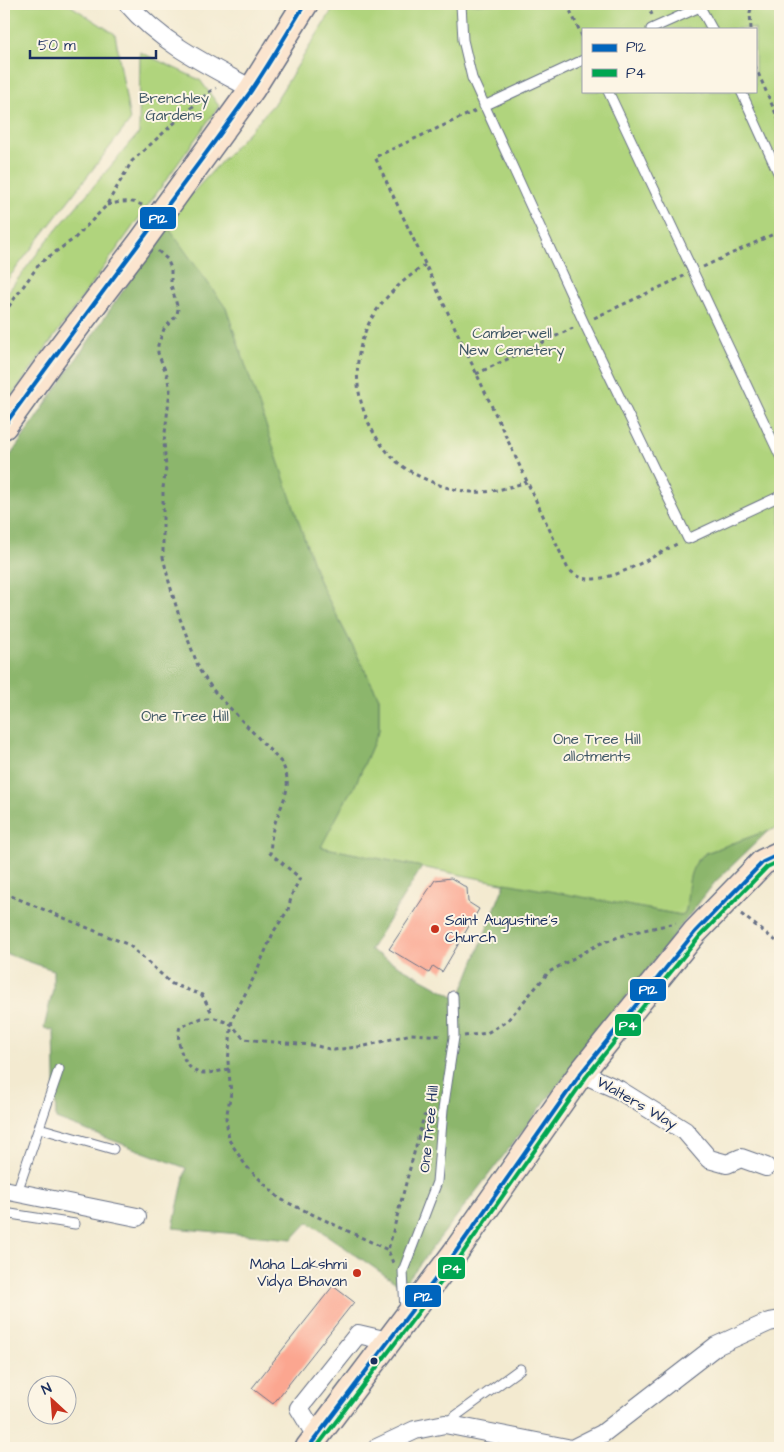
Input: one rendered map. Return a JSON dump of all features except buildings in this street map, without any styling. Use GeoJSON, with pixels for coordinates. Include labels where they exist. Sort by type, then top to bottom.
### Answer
{"type":"FeatureCollection","features":[{"type":"Feature","properties":{"kind":"main road"},"geometry":{"type":"LineString","coordinates":[[4,426],[160,216],[243,84],[304,4]]}},
{"type":"Feature","properties":{"kind":"main road"},"geometry":{"type":"LineString","coordinates":[[312,1442],[455,1253],[581,1073],[695,932],[763,862],[780,854]]}},
{"type":"Feature","properties":{"kind":"street"},"geometry":{"type":"LineString","coordinates":[[128,4],[167,40],[208,66],[243,84]]}},
{"type":"Feature","properties":{"kind":"street","name":"Walters Way"},"geometry":{"type":"LineString","coordinates":[[581,1073],[619,1090],[685,1130],[709,1159],[727,1164],[741,1158],[766,1167]]}},
{"type":"Feature","properties":{"kind":"street"},"geometry":{"type":"LineString","coordinates":[[10,1191],[137,1217]]}},
{"type":"Feature","properties":{"kind":"street"},"geometry":{"type":"LineString","coordinates":[[574,1448],[602,1434],[716,1346],[769,1322],[780,1320]]}},
{"type":"Feature","properties":{"kind":"street"},"geometry":{"type":"LineString","coordinates":[[377,1448],[415,1430],[445,1424],[567,1448]]}},
{"type":"Feature","properties":{"kind":"lane"},"geometry":{"type":"LineString","coordinates":[[461,4],[463,40],[472,78],[584,323],[688,539],[780,496]]}},
{"type":"Feature","properties":{"kind":"lane"},"geometry":{"type":"LineString","coordinates":[[653,28],[700,6],[711,28]]}},
{"type":"Feature","properties":{"kind":"lane"},"geometry":{"type":"LineString","coordinates":[[484,106],[582,60]]}},
{"type":"Feature","properties":{"kind":"lane"},"geometry":{"type":"LineString","coordinates":[[608,92],[780,456]]}},
{"type":"Feature","properties":{"kind":"lane"},"geometry":{"type":"LineString","coordinates":[[741,92],[780,177]]}},
{"type":"Feature","properties":{"kind":"lane","name":"One Tree Hill"},"geometry":{"type":"LineString","coordinates":[[406,1318],[403,1272],[437,1182],[443,1110],[454,1037],[453,996]]}},
{"type":"Feature","properties":{"kind":"lane"},"geometry":{"type":"LineString","coordinates":[[10,1191],[39,1128],[60,1068]]}},
{"type":"Feature","properties":{"kind":"lane"},"geometry":{"type":"LineString","coordinates":[[39,1128],[113,1149]]}},
{"type":"Feature","properties":{"kind":"lane"},"geometry":{"type":"LineString","coordinates":[[4,1213],[75,1224]]}},
{"type":"Feature","properties":{"kind":"lane"},"geometry":{"type":"LineString","coordinates":[[445,1424],[520,1368]]}},
{"type":"Feature","properties":{"kind":"path"},"geometry":{"type":"LineString","coordinates":[[567,4],[582,36]]}},
{"type":"Feature","properties":{"kind":"path"},"geometry":{"type":"LineString","coordinates":[[751,28],[750,12],[753,4]]}},
{"type":"Feature","properties":{"kind":"path"},"geometry":{"type":"LineString","coordinates":[[756,68],[780,123]]}},
{"type":"Feature","properties":{"kind":"path"},"geometry":{"type":"LineString","coordinates":[[4,313],[40,263],[74,238],[106,206],[132,161],[209,92],[243,84]]}},
{"type":"Feature","properties":{"kind":"path"},"geometry":{"type":"LineString","coordinates":[[484,106],[375,158],[476,374],[568,569],[576,576],[588,579],[620,572],[688,539]]}},
{"type":"Feature","properties":{"kind":"path"},"geometry":{"type":"LineString","coordinates":[[106,206],[122,201],[136,202],[160,216]]}},
{"type":"Feature","properties":{"kind":"path"},"geometry":{"type":"LineString","coordinates":[[476,374],[780,231]]}},
{"type":"Feature","properties":{"kind":"path"},"geometry":{"type":"LineString","coordinates":[[142,241],[161,253],[172,268],[172,285],[178,309],[177,315],[164,329],[158,345],[158,353],[167,374],[170,390],[164,442],[166,468],[163,488],[164,557],[169,582],[184,630],[200,671],[214,691],[281,762],[286,771],[288,789],[273,830],[270,853],[300,878],[292,894],[288,910],[274,931],[250,986],[232,1019],[228,1062],[231,1093],[226,1118],[229,1140],[246,1166],[280,1199],[388,1250],[424,1116],[443,1110]]}},
{"type":"Feature","properties":{"kind":"path"},"geometry":{"type":"LineString","coordinates":[[425,264],[408,276],[389,294],[374,315],[364,335],[358,361],[358,383],[362,407],[370,426],[396,461],[415,474],[437,484],[459,490],[482,492],[527,482]]}},
{"type":"Feature","properties":{"kind":"path"},"geometry":{"type":"LineString","coordinates":[[4,893],[129,946],[172,984],[202,995],[212,1013]]}},
{"type":"Feature","properties":{"kind":"path"},"geometry":{"type":"LineString","coordinates":[[725,902],[780,944]]}},
{"type":"Feature","properties":{"kind":"path"},"geometry":{"type":"LineString","coordinates":[[459,1037],[487,1033],[507,1021],[549,972],[599,944],[630,933],[674,922]]}},
{"type":"Feature","properties":{"kind":"path"},"geometry":{"type":"LineString","coordinates":[[229,1069],[211,1073],[196,1072],[186,1063],[180,1048],[178,1031],[180,1027],[202,1018],[215,1018],[231,1024],[244,1038],[262,1042],[312,1045],[334,1050],[365,1046],[411,1034],[449,1037]]}},
{"type":"Feature","properties":{"kind":"green space"},"geometry":{"type":"Polygon","coordinates":[[[4,4],[68,4],[115,34],[130,121],[4,284],[4,4]]]}},
{"type":"Feature","properties":{"kind":"green space","name":"Camberwell New Cemetery"},"geometry":{"type":"Polygon","coordinates":[[[336,4],[780,4],[780,827],[706,853],[697,860],[684,914],[522,887],[320,847],[353,790],[379,730],[379,698],[319,581],[165,223],[273,105],[336,4]]]}},
{"type":"Feature","properties":{"kind":"green space","name":"Brenchley Gardens"},"geometry":{"type":"Polygon","coordinates":[[[140,52],[200,80],[219,106],[4,407],[4,297],[46,242],[139,133],[140,52]]]}},
{"type":"Feature","properties":{"kind":"green space","name":"One Tree Hill"},"geometry":{"type":"Polygon","coordinates":[[[165,223],[226,308],[319,581],[379,698],[379,730],[353,790],[349,794],[321,847],[422,867],[370,950],[459,999],[505,883],[681,915],[686,910],[688,886],[692,871],[706,853],[769,830],[715,882],[402,1287],[308,1222],[292,1239],[173,1228],[186,1168],[56,1119],[54,1031],[44,1028],[53,989],[53,970],[4,953],[4,465],[148,254],[165,223]]]}},
{"type":"Feature","properties":{"kind":"transit line","name":"P12"},"geometry":{"type":"LineString","coordinates":[[4,426],[251,91],[305,4]]}},
{"type":"Feature","properties":{"kind":"transit line","name":"P12"},"geometry":{"type":"LineString","coordinates":[[308,1448],[455,1253],[581,1073],[695,932],[763,862],[780,854]]}},
{"type":"Feature","properties":{"kind":"transit line","name":"P4"},"geometry":{"type":"LineString","coordinates":[[316,1448],[460,1257],[586,1077],[700,936],[767,867],[780,861]]}},
{"type":"Feature","properties":{"kind":"place","name":"Saint Augustine's Church"},"geometry":{"type":"Point","coordinates":[435,929]}},
{"type":"Feature","properties":{"kind":"place","name":"Maha Lakshmi Vidya Bhavan"},"geometry":{"type":"Point","coordinates":[357,1273]}},
{"type":"Feature","properties":{"kind":"park label","name":"One Tree Hill allotments"},"geometry":{"type":"Point","coordinates":[597,748]}}]}
